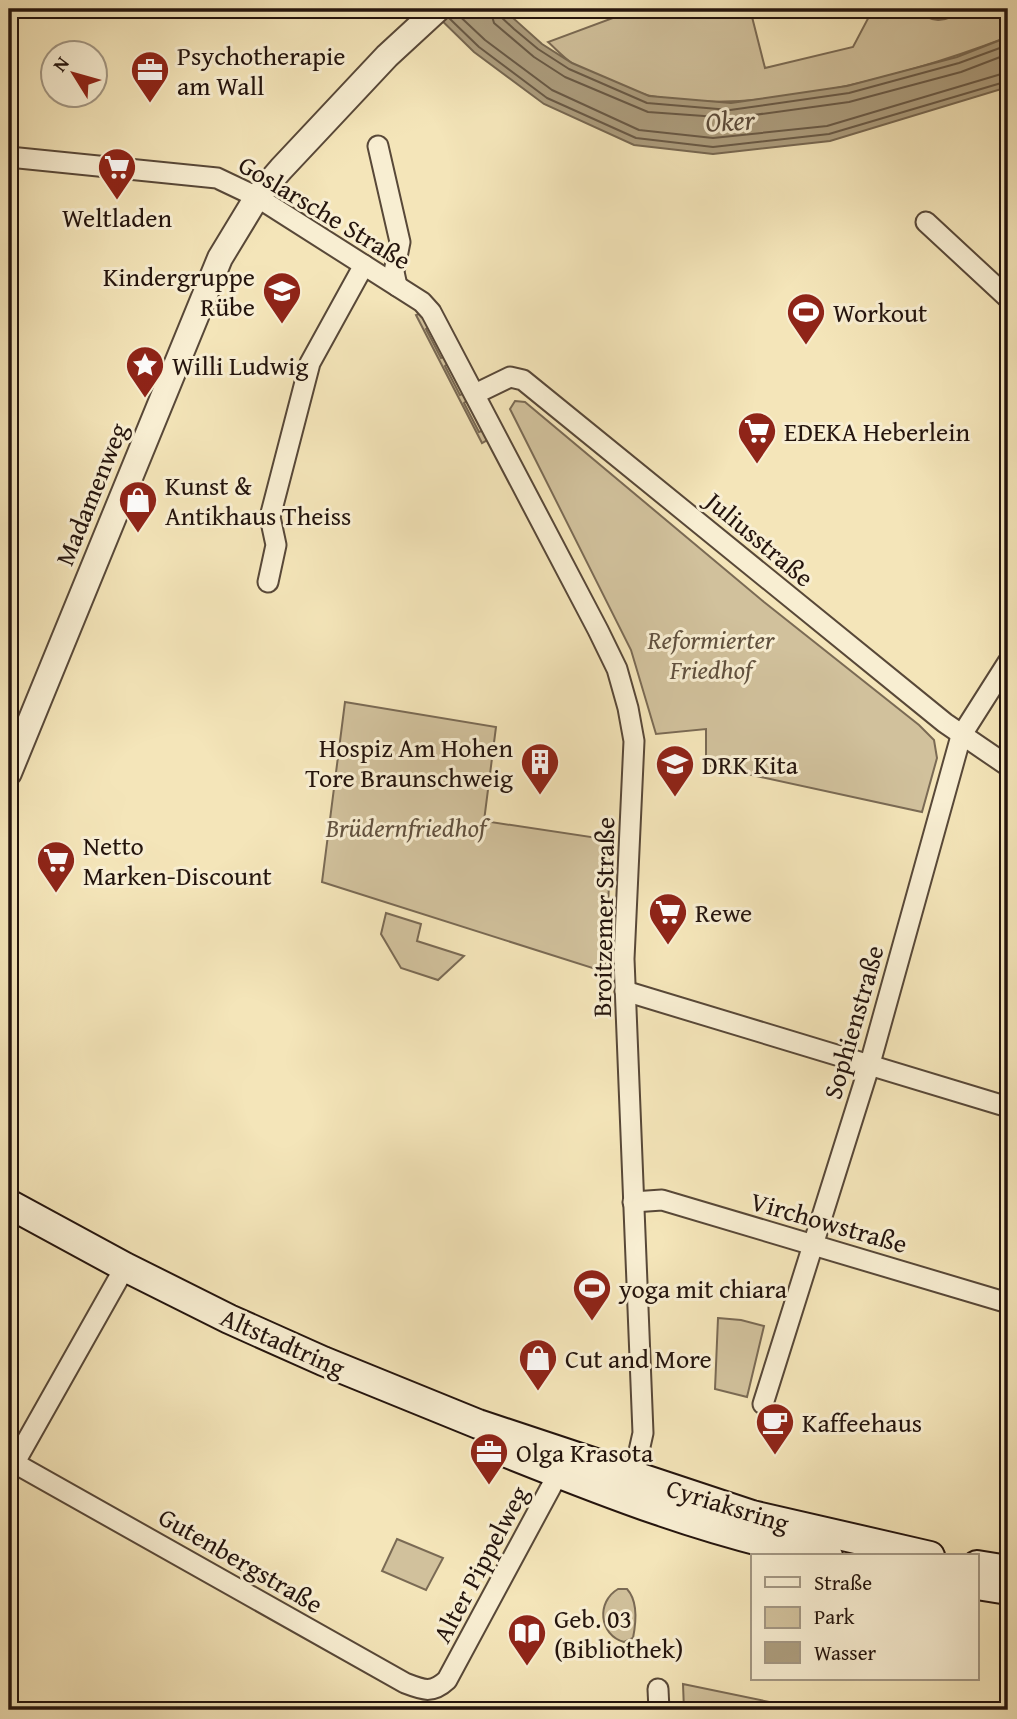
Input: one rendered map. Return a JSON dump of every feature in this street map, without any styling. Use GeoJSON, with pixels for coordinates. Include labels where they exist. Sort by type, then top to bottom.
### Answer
{"type":"FeatureCollection","features":[{"type":"Feature","properties":{"kind":"main road","name":"Altstadtring"},"geometry":{"type":"LineString","coordinates":[[9,1205],[121,1274]]}},
{"type":"Feature","properties":{"kind":"main road","name":"Altstadtring"},"geometry":{"type":"LineString","coordinates":[[9,1225],[121,1274],[332,1384],[563,1463]]}},
{"type":"Feature","properties":{"kind":"main road","name":"Cyriaksring"},"geometry":{"type":"LineString","coordinates":[[563,1463],[631,1487],[745,1538],[819,1554]]}},
{"type":"Feature","properties":{"kind":"main road","name":"Cyriaksring"},"geometry":{"type":"LineString","coordinates":[[631,1487],[921,1554]]}},
{"type":"Feature","properties":{"kind":"main road"},"geometry":{"type":"LineString","coordinates":[[978,1564],[1008,1570]]}},
{"type":"Feature","properties":{"kind":"main road"},"geometry":{"type":"LineString","coordinates":[[978,1585],[1008,1590]]}},
{"type":"Feature","properties":{"kind":"street","name":"Madamenweg"},"geometry":{"type":"LineString","coordinates":[[9,773],[220,258],[257,197],[365,78],[431,15]]}},
{"type":"Feature","properties":{"kind":"street"},"geometry":{"type":"LineString","coordinates":[[378,146],[400,242],[394,272],[397,286]]}},
{"type":"Feature","properties":{"kind":"street","name":"Goslarsche Straße"},"geometry":{"type":"LineString","coordinates":[[9,157],[216,177],[257,197],[422,302],[431,312],[475,394]]}},
{"type":"Feature","properties":{"kind":"street"},"geometry":{"type":"LineString","coordinates":[[926,222],[1008,298]]}},
{"type":"Feature","properties":{"kind":"street"},"geometry":{"type":"LineString","coordinates":[[268,582],[276,545],[270,517],[310,363],[365,265]]}},
{"type":"Feature","properties":{"kind":"street","name":"Juliusstraße"},"geometry":{"type":"LineString","coordinates":[[475,394],[510,377],[523,380],[961,736],[1008,766]]}},
{"type":"Feature","properties":{"kind":"street","name":"Broitzemer Straße"},"geometry":{"type":"LineString","coordinates":[[475,394],[617,669],[634,741],[624,959],[643,1433],[631,1487]]}},
{"type":"Feature","properties":{"kind":"street","name":"Sophienstraße"},"geometry":{"type":"LineString","coordinates":[[763,1404],[869,1066],[961,736],[1008,662]]}},
{"type":"Feature","properties":{"kind":"street"},"geometry":{"type":"LineString","coordinates":[[625,991],[1008,1107]]}},
{"type":"Feature","properties":{"kind":"street","name":"Virchowstraße"},"geometry":{"type":"LineString","coordinates":[[633,1202],[662,1200],[1008,1303]]}},
{"type":"Feature","properties":{"kind":"street"},"geometry":{"type":"LineString","coordinates":[[12,1461],[121,1274]]}},
{"type":"Feature","properties":{"kind":"street","name":"Gutenbergstraße"},"geometry":{"type":"LineString","coordinates":[[12,1461],[405,1684],[428,1690],[438,1688],[447,1679]]}},
{"type":"Feature","properties":{"kind":"street","name":"Alter Pippelweg"},"geometry":{"type":"LineString","coordinates":[[447,1679],[563,1463]]}},
{"type":"Feature","properties":{"kind":"street"},"geometry":{"type":"LineString","coordinates":[[658,1689],[659,1710]]}},
{"type":"Feature","properties":{"kind":"green space"},"geometry":{"type":"Polygon","coordinates":[[[637,9],[750,9],[765,68],[853,47],[873,9],[918,9],[929,18],[940,20],[963,9],[1008,9],[1008,37],[924,66],[879,78],[785,97],[739,101],[694,101],[644,94],[572,63],[548,42],[637,9]]]}},
{"type":"Feature","properties":{"kind":"green space"},"geometry":{"type":"Polygon","coordinates":[[[422,313],[430,326],[426,329],[441,358],[446,356],[449,363],[445,366],[460,395],[465,393],[468,400],[464,403],[479,432],[484,430],[489,439],[482,443],[416,315],[422,313]]]}},
{"type":"Feature","properties":{"kind":"green space","name":"Reformierter Friedhof"},"geometry":{"type":"Polygon","coordinates":[[[515,401],[525,402],[934,740],[937,758],[922,812],[706,765],[706,729],[656,734],[631,650],[510,409],[515,401]]]}},
{"type":"Feature","properties":{"kind":"green space","name":"Brüdernfriedhof"},"geometry":{"type":"Polygon","coordinates":[[[345,702],[496,727],[484,821],[611,840],[605,972],[322,882],[345,702]]]}},
{"type":"Feature","properties":{"kind":"green space"},"geometry":{"type":"Polygon","coordinates":[[[386,913],[421,924],[417,941],[464,956],[438,980],[401,968],[381,934],[386,913]]]}},
{"type":"Feature","properties":{"kind":"green space"},"geometry":{"type":"Polygon","coordinates":[[[718,1318],[764,1326],[747,1397],[715,1389],[718,1318]]]}},
{"type":"Feature","properties":{"kind":"green space"},"geometry":{"type":"Polygon","coordinates":[[[397,1539],[443,1558],[426,1590],[382,1571],[397,1539]]]}},
{"type":"Feature","properties":{"kind":"green space"},"geometry":{"type":"Polygon","coordinates":[[[618,1589],[627,1589],[635,1606],[633,1638],[624,1642],[609,1633],[603,1618],[606,1602],[618,1589]]]}},
{"type":"Feature","properties":{"kind":"green space"},"geometry":{"type":"Polygon","coordinates":[[[683,1684],[808,1710],[684,1710],[683,1684]]]}},
{"type":"Feature","properties":{"kind":"water","name":"Oker"},"geometry":{"type":"Polygon","coordinates":[[[430,9],[503,9],[542,44],[572,63],[649,96],[731,103],[847,86],[957,57],[1008,37],[1008,87],[830,141],[713,154],[634,145],[544,104],[474,52],[430,9]]]}},
{"type":"Feature","properties":{"kind":"place","name":"Psychotherapie am Wall"},"geometry":{"type":"Point","coordinates":[150,104]}},
{"type":"Feature","properties":{"kind":"place","name":"Weltladen"},"geometry":{"type":"Point","coordinates":[117,201]}},
{"type":"Feature","properties":{"kind":"place","name":"Kindergruppe Rübe"},"geometry":{"type":"Point","coordinates":[282,325]}},
{"type":"Feature","properties":{"kind":"place","name":"Workout"},"geometry":{"type":"Point","coordinates":[806,346]}},
{"type":"Feature","properties":{"kind":"place","name":"Willi Ludwig"},"geometry":{"type":"Point","coordinates":[145,399]}},
{"type":"Feature","properties":{"kind":"place","name":"EDEKA Heberlein"},"geometry":{"type":"Point","coordinates":[757,465]}},
{"type":"Feature","properties":{"kind":"place","name":"Kunst & Antikhaus Theiss"},"geometry":{"type":"Point","coordinates":[138,534]}},
{"type":"Feature","properties":{"kind":"place","name":"Hospiz Am Hohen Tore Braunschweig"},"geometry":{"type":"Point","coordinates":[540,796]}},
{"type":"Feature","properties":{"kind":"place","name":"DRK Kita"},"geometry":{"type":"Point","coordinates":[675,798]}},
{"type":"Feature","properties":{"kind":"place","name":"Netto Marken-Discount"},"geometry":{"type":"Point","coordinates":[56,894]}},
{"type":"Feature","properties":{"kind":"place","name":"Rewe"},"geometry":{"type":"Point","coordinates":[668,946]}},
{"type":"Feature","properties":{"kind":"place","name":"yoga mit chiara"},"geometry":{"type":"Point","coordinates":[592,1322]}},
{"type":"Feature","properties":{"kind":"place","name":"Cut and More"},"geometry":{"type":"Point","coordinates":[538,1392]}},
{"type":"Feature","properties":{"kind":"place","name":"Kaffeehaus"},"geometry":{"type":"Point","coordinates":[775,1456]}},
{"type":"Feature","properties":{"kind":"place","name":"Olga Krasota"},"geometry":{"type":"Point","coordinates":[489,1486]}},
{"type":"Feature","properties":{"kind":"place","name":"Geb. 03 (Bibliothek)"},"geometry":{"type":"Point","coordinates":[527,1667]}}]}
